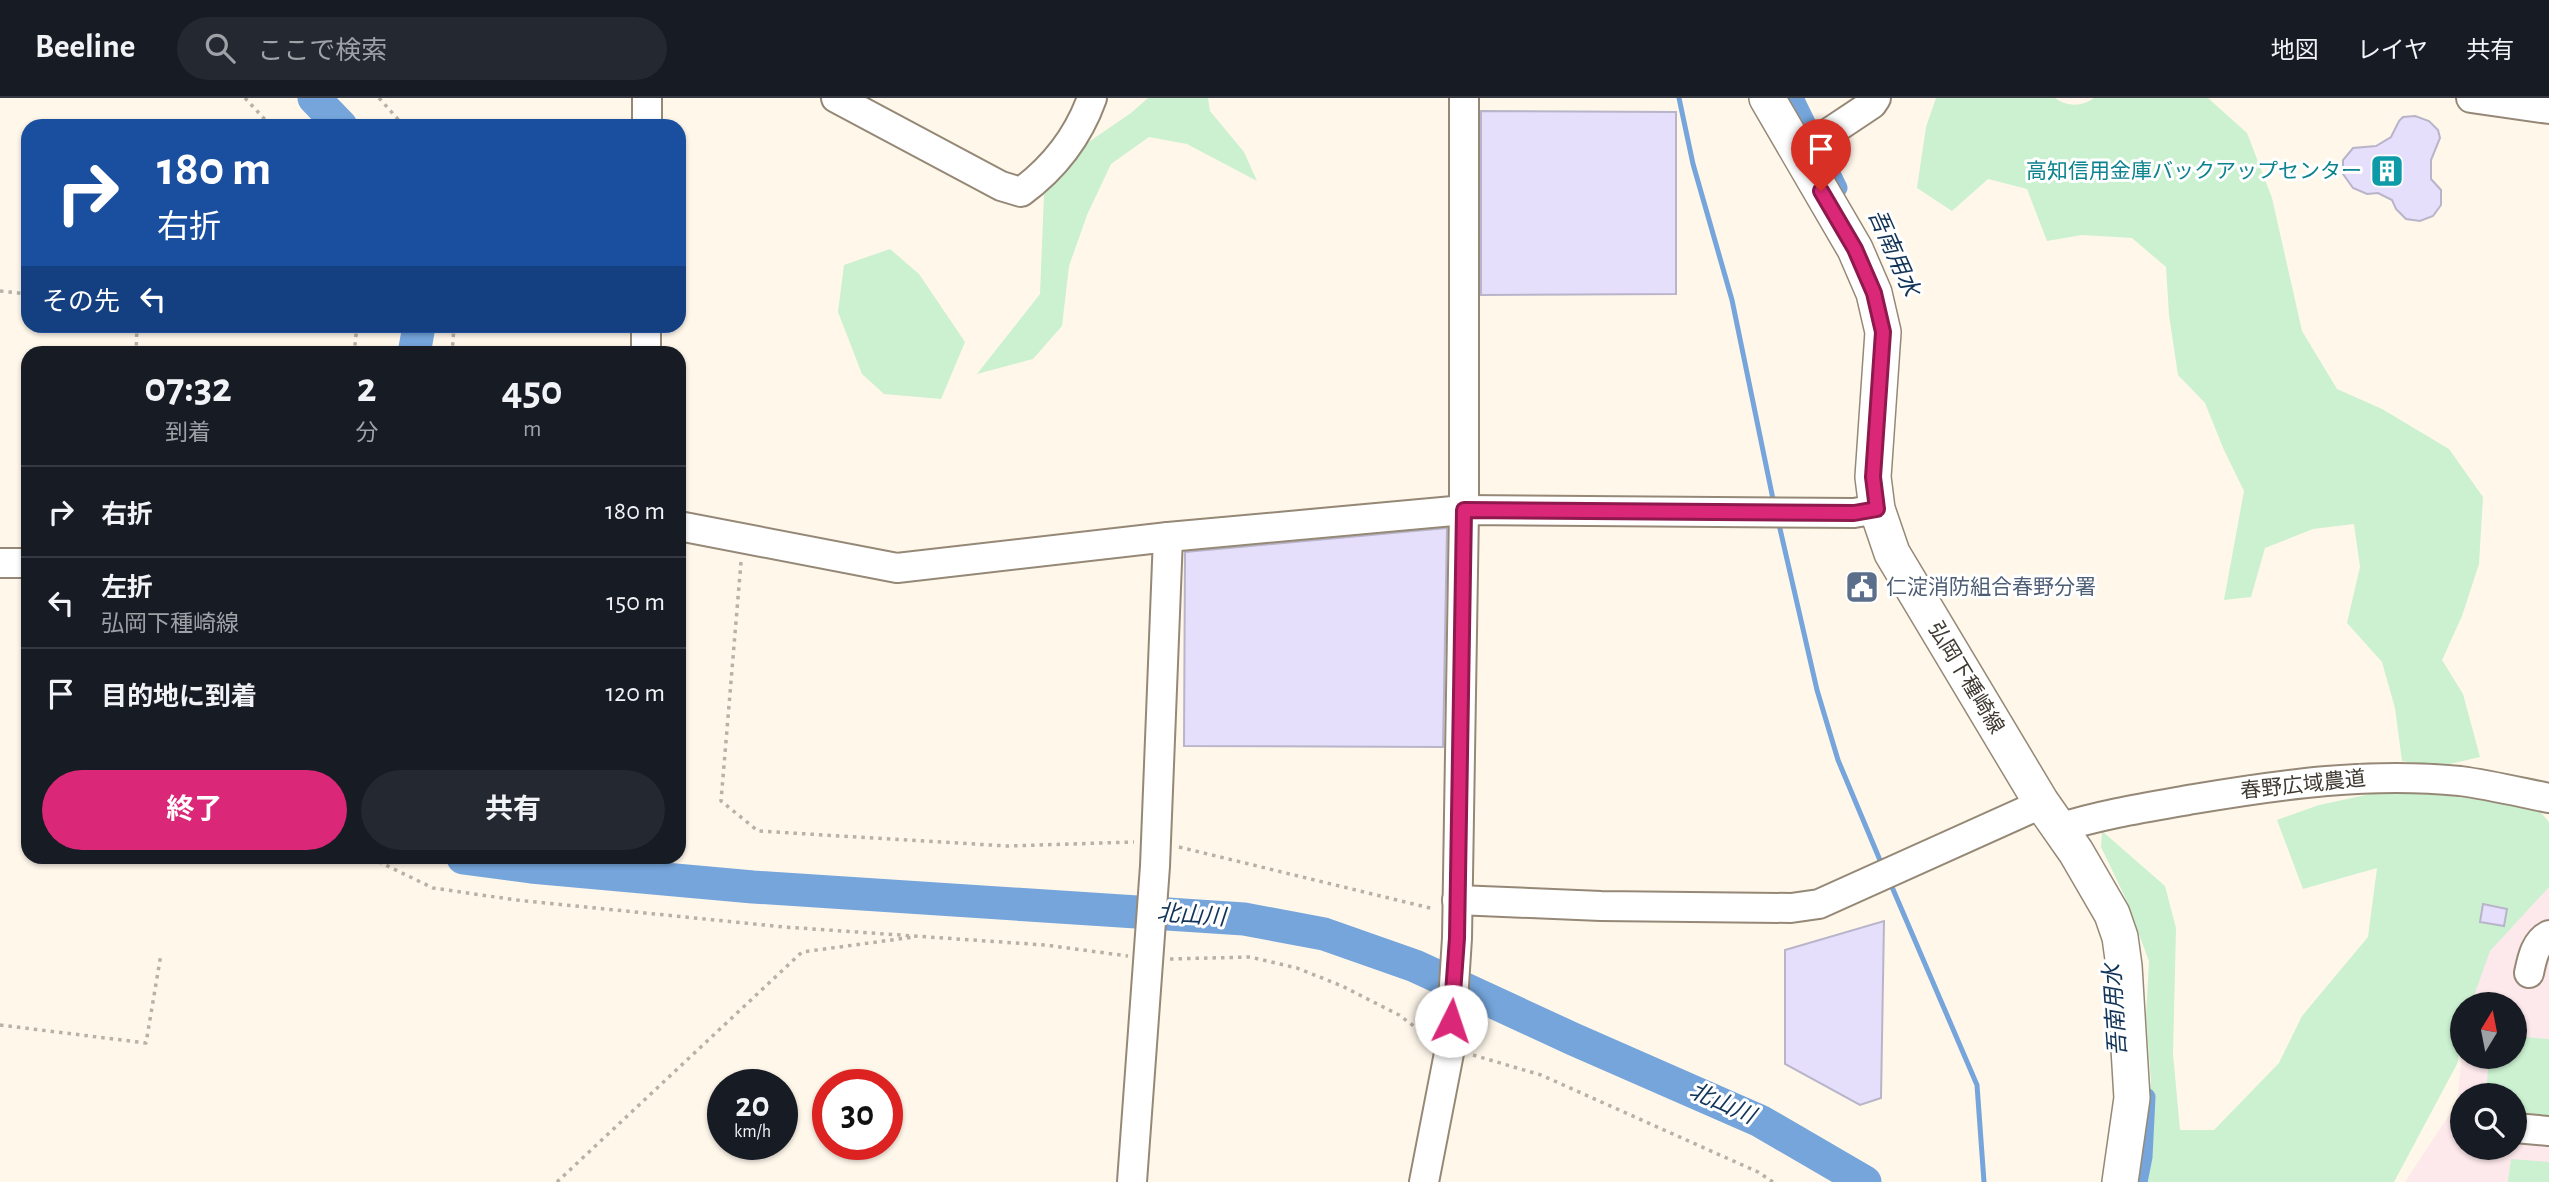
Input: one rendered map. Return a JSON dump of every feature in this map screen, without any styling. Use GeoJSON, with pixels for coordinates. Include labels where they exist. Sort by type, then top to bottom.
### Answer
{"type":"FeatureCollection","features":[{"type":"Feature","properties":{"kind":"main road","name":"弘岡下種崎線"},"geometry":{"type":"LineString","coordinates":[[1767,98],[1808,144],[1874,293],[1883,332],[1873,477],[1877,509],[1892,554],[2050,815],[2101,892],[2120,937],[2132,1098],[2120,1182]]}},
{"type":"Feature","properties":{"kind":"street"},"geometry":{"type":"LineString","coordinates":[[647,98],[647,119]]}},
{"type":"Feature","properties":{"kind":"street"},"geometry":{"type":"LineString","coordinates":[[836,98],[1001,186],[1021,192],[1060,158],[1080,129],[1093,98]]}},
{"type":"Feature","properties":{"kind":"street"},"geometry":{"type":"LineString","coordinates":[[1424,1182],[1450,1048],[1457,918],[1464,510],[1464,98]]}},
{"type":"Feature","properties":{"kind":"street"},"geometry":{"type":"LineString","coordinates":[[1808,144],[1872,104],[1875,98]]}},
{"type":"Feature","properties":{"kind":"street"},"geometry":{"type":"LineString","coordinates":[[2471,98],[2549,109]]}},
{"type":"Feature","properties":{"kind":"street"},"geometry":{"type":"LineString","coordinates":[[686,527],[897,568],[1168,537],[1464,510],[1854,513],[1877,509]]}},
{"type":"Feature","properties":{"kind":"street"},"geometry":{"type":"LineString","coordinates":[[1132,1182],[1156,854],[1168,537]]}},
{"type":"Feature","properties":{"kind":"street"},"geometry":{"type":"LineString","coordinates":[[0,563],[21,563]]}},
{"type":"Feature","properties":{"kind":"street","name":"春野広域農道"},"geometry":{"type":"LineString","coordinates":[[1457,918],[1614,906],[1791,908],[1819,904],[2018,815],[2089,818],[2288,784],[2337,779],[2448,780],[2549,798]]}},
{"type":"Feature","properties":{"kind":"street"},"geometry":{"type":"LineString","coordinates":[[2529,973],[2541,939],[2549,935]]}},
{"type":"Feature","properties":{"kind":"street"},"geometry":{"type":"LineString","coordinates":[[2527,1129],[2549,1131]]}},
{"type":"Feature","properties":{"kind":"path"},"geometry":{"type":"LineString","coordinates":[[245,98],[264,119]]}},
{"type":"Feature","properties":{"kind":"path"},"geometry":{"type":"LineString","coordinates":[[379,98],[398,119]]}},
{"type":"Feature","properties":{"kind":"path"},"geometry":{"type":"LineString","coordinates":[[0,291],[21,293]]}},
{"type":"Feature","properties":{"kind":"path"},"geometry":{"type":"LineString","coordinates":[[743,539],[721,801],[758,831],[1156,854],[1421,905],[1457,918]]}},
{"type":"Feature","properties":{"kind":"path"},"geometry":{"type":"LineString","coordinates":[[383,864],[433,888],[516,901],[784,927],[1148,952],[1196,959],[1250,957],[1297,968],[1342,986],[1399,1015],[1421,1033],[1450,1048],[1541,1075],[1758,1172],[1773,1182]]}},
{"type":"Feature","properties":{"kind":"path"},"geometry":{"type":"LineString","coordinates":[[557,1182],[802,952],[923,936]]}},
{"type":"Feature","properties":{"kind":"path"},"geometry":{"type":"LineString","coordinates":[[0,1025],[146,1043],[161,954]]}},
{"type":"Feature","properties":{"kind":"shaded area"},"geometry":{"type":"Polygon","coordinates":[[[2549,872],[2549,1182],[2405,1182],[2450,1114],[2450,1160],[2527,1160],[2527,1083],[2459,1083],[2461,1069],[2527,1069],[2527,992],[2469,992],[2480,902],[2549,872]]]}},
{"type":"Feature","properties":{"kind":"green space"},"geometry":{"type":"Polygon","coordinates":[[[1148,98],[1208,98],[1210,111],[1244,152],[1257,181],[1187,144],[1149,137],[1111,164],[1087,215],[1069,266],[1062,326],[1033,359],[977,374],[1040,294],[1044,195],[1074,152],[1148,98]]]}},
{"type":"Feature","properties":{"kind":"green space"},"geometry":{"type":"Polygon","coordinates":[[[1936,98],[2055,98],[2074,105],[2094,98],[2208,98],[2247,133],[2272,198],[2302,331],[2337,389],[2382,409],[2449,449],[2483,497],[2479,564],[2462,616],[2442,660],[2463,694],[2480,757],[2437,767],[2402,761],[2395,708],[2382,662],[2347,623],[2360,567],[2354,524],[2313,529],[2265,548],[2251,597],[2224,600],[2244,491],[2205,403],[2178,375],[2169,315],[2166,267],[2132,238],[2082,235],[2047,241],[2027,189],[1988,179],[1952,211],[1917,188],[1926,127],[1936,98]]]}},
{"type":"Feature","properties":{"kind":"green space"},"geometry":{"type":"Polygon","coordinates":[[[890,249],[919,274],[965,342],[941,399],[884,394],[862,374],[838,312],[844,265],[890,249]]]}},
{"type":"Feature","properties":{"kind":"green space"},"geometry":{"type":"Polygon","coordinates":[[[2375,793],[2436,795],[2537,808],[2549,822],[2549,887],[2490,951],[2475,992],[2450,992],[2450,1069],[2454,1069],[2394,1182],[2140,1182],[2146,1165],[2151,1081],[2146,1016],[2149,961],[2125,897],[2101,847],[2102,831],[2165,886],[2176,928],[2173,1054],[2180,1130],[2214,1130],[2279,1063],[2302,1016],[2368,937],[2377,868],[2303,889],[2277,820],[2319,805],[2375,793]]]}},
{"type":"Feature","properties":{"kind":"green space"},"geometry":{"type":"Polygon","coordinates":[[[2527,1037],[2549,1039],[2549,1126],[2527,1125],[2527,1083],[2487,1083],[2488,1069],[2527,1069],[2527,1037]]]}},
{"type":"Feature","properties":{"kind":"green space"},"geometry":{"type":"Polygon","coordinates":[[[2511,1160],[2549,1162],[2549,1182],[2508,1182],[2511,1160]]]}},
{"type":"Feature","properties":{"kind":"building"},"geometry":{"type":"Polygon","coordinates":[[[1481,111],[1676,112],[1676,294],[1481,295],[1481,111]]]}},
{"type":"Feature","properties":{"kind":"building","name":"高知信用金庫バックアップセンター"},"geometry":{"type":"Polygon","coordinates":[[[2415,116],[2429,121],[2438,130],[2440,138],[2431,160],[2431,179],[2441,190],[2441,205],[2433,216],[2420,221],[2406,219],[2396,209],[2392,200],[2378,193],[2367,194],[2353,188],[2343,174],[2343,160],[2353,148],[2376,146],[2391,137],[2403,117],[2415,116]]]}},
{"type":"Feature","properties":{"kind":"building"},"geometry":{"type":"Polygon","coordinates":[[[1447,528],[1443,747],[1184,746],[1185,552],[1447,528]]]}},
{"type":"Feature","properties":{"kind":"building"},"geometry":{"type":"Polygon","coordinates":[[[2483,904],[2507,909],[2504,926],[2480,922],[2483,904]]]}},
{"type":"Feature","properties":{"kind":"building"},"geometry":{"type":"Polygon","coordinates":[[[1884,921],[1881,1098],[1860,1105],[1785,1064],[1785,950],[1884,921]]]}},
{"type":"Feature","properties":{"kind":"waterway","name":"北山川"},"geometry":{"type":"LineString","coordinates":[[314,98],[334,119]]}},
{"type":"Feature","properties":{"kind":"waterway"},"geometry":{"type":"LineString","coordinates":[[1679,98],[1693,164],[1732,300],[1774,504]]}},
{"type":"Feature","properties":{"kind":"waterway","name":"吾南用水"},"geometry":{"type":"LineString","coordinates":[[1794,98],[1838,188]]}},
{"type":"Feature","properties":{"kind":"waterway","name":"北山川"},"geometry":{"type":"LineString","coordinates":[[415,346],[418,333]]}},
{"type":"Feature","properties":{"kind":"waterway"},"geometry":{"type":"LineString","coordinates":[[1778,520],[1817,690],[1838,760],[1882,865]]}},
{"type":"Feature","properties":{"kind":"waterway","name":"北山川"},"geometry":{"type":"LineString","coordinates":[[508,864],[753,887],[1244,919],[1324,934],[1415,966],[1760,1121],[1865,1182]]}},
{"type":"Feature","properties":{"kind":"waterway"},"geometry":{"type":"LineString","coordinates":[[1889,880],[1977,1085],[1984,1182]]}},
{"type":"Feature","properties":{"kind":"waterway","name":"吾南用水"},"geometry":{"type":"LineString","coordinates":[[2138,1182],[2143,1157],[2146,1097]]}},
{"type":"Feature","properties":{"kind":"place","name":"高知信用金庫バックアップセンター"},"geometry":{"type":"Point","coordinates":[2387,171]}},
{"type":"Feature","properties":{"kind":"place","name":"仁淀消防組合春野分署"},"geometry":{"type":"Point","coordinates":[1862,587]}},
{"type":"Feature","properties":{"kind":"route"},"geometry":{"type":"LineString","coordinates":[[1451,1021],[1457,938],[1464,510],[1854,513],[1877,509],[1873,477],[1883,332],[1874,293],[1855,249],[1821,191]]}}]}
